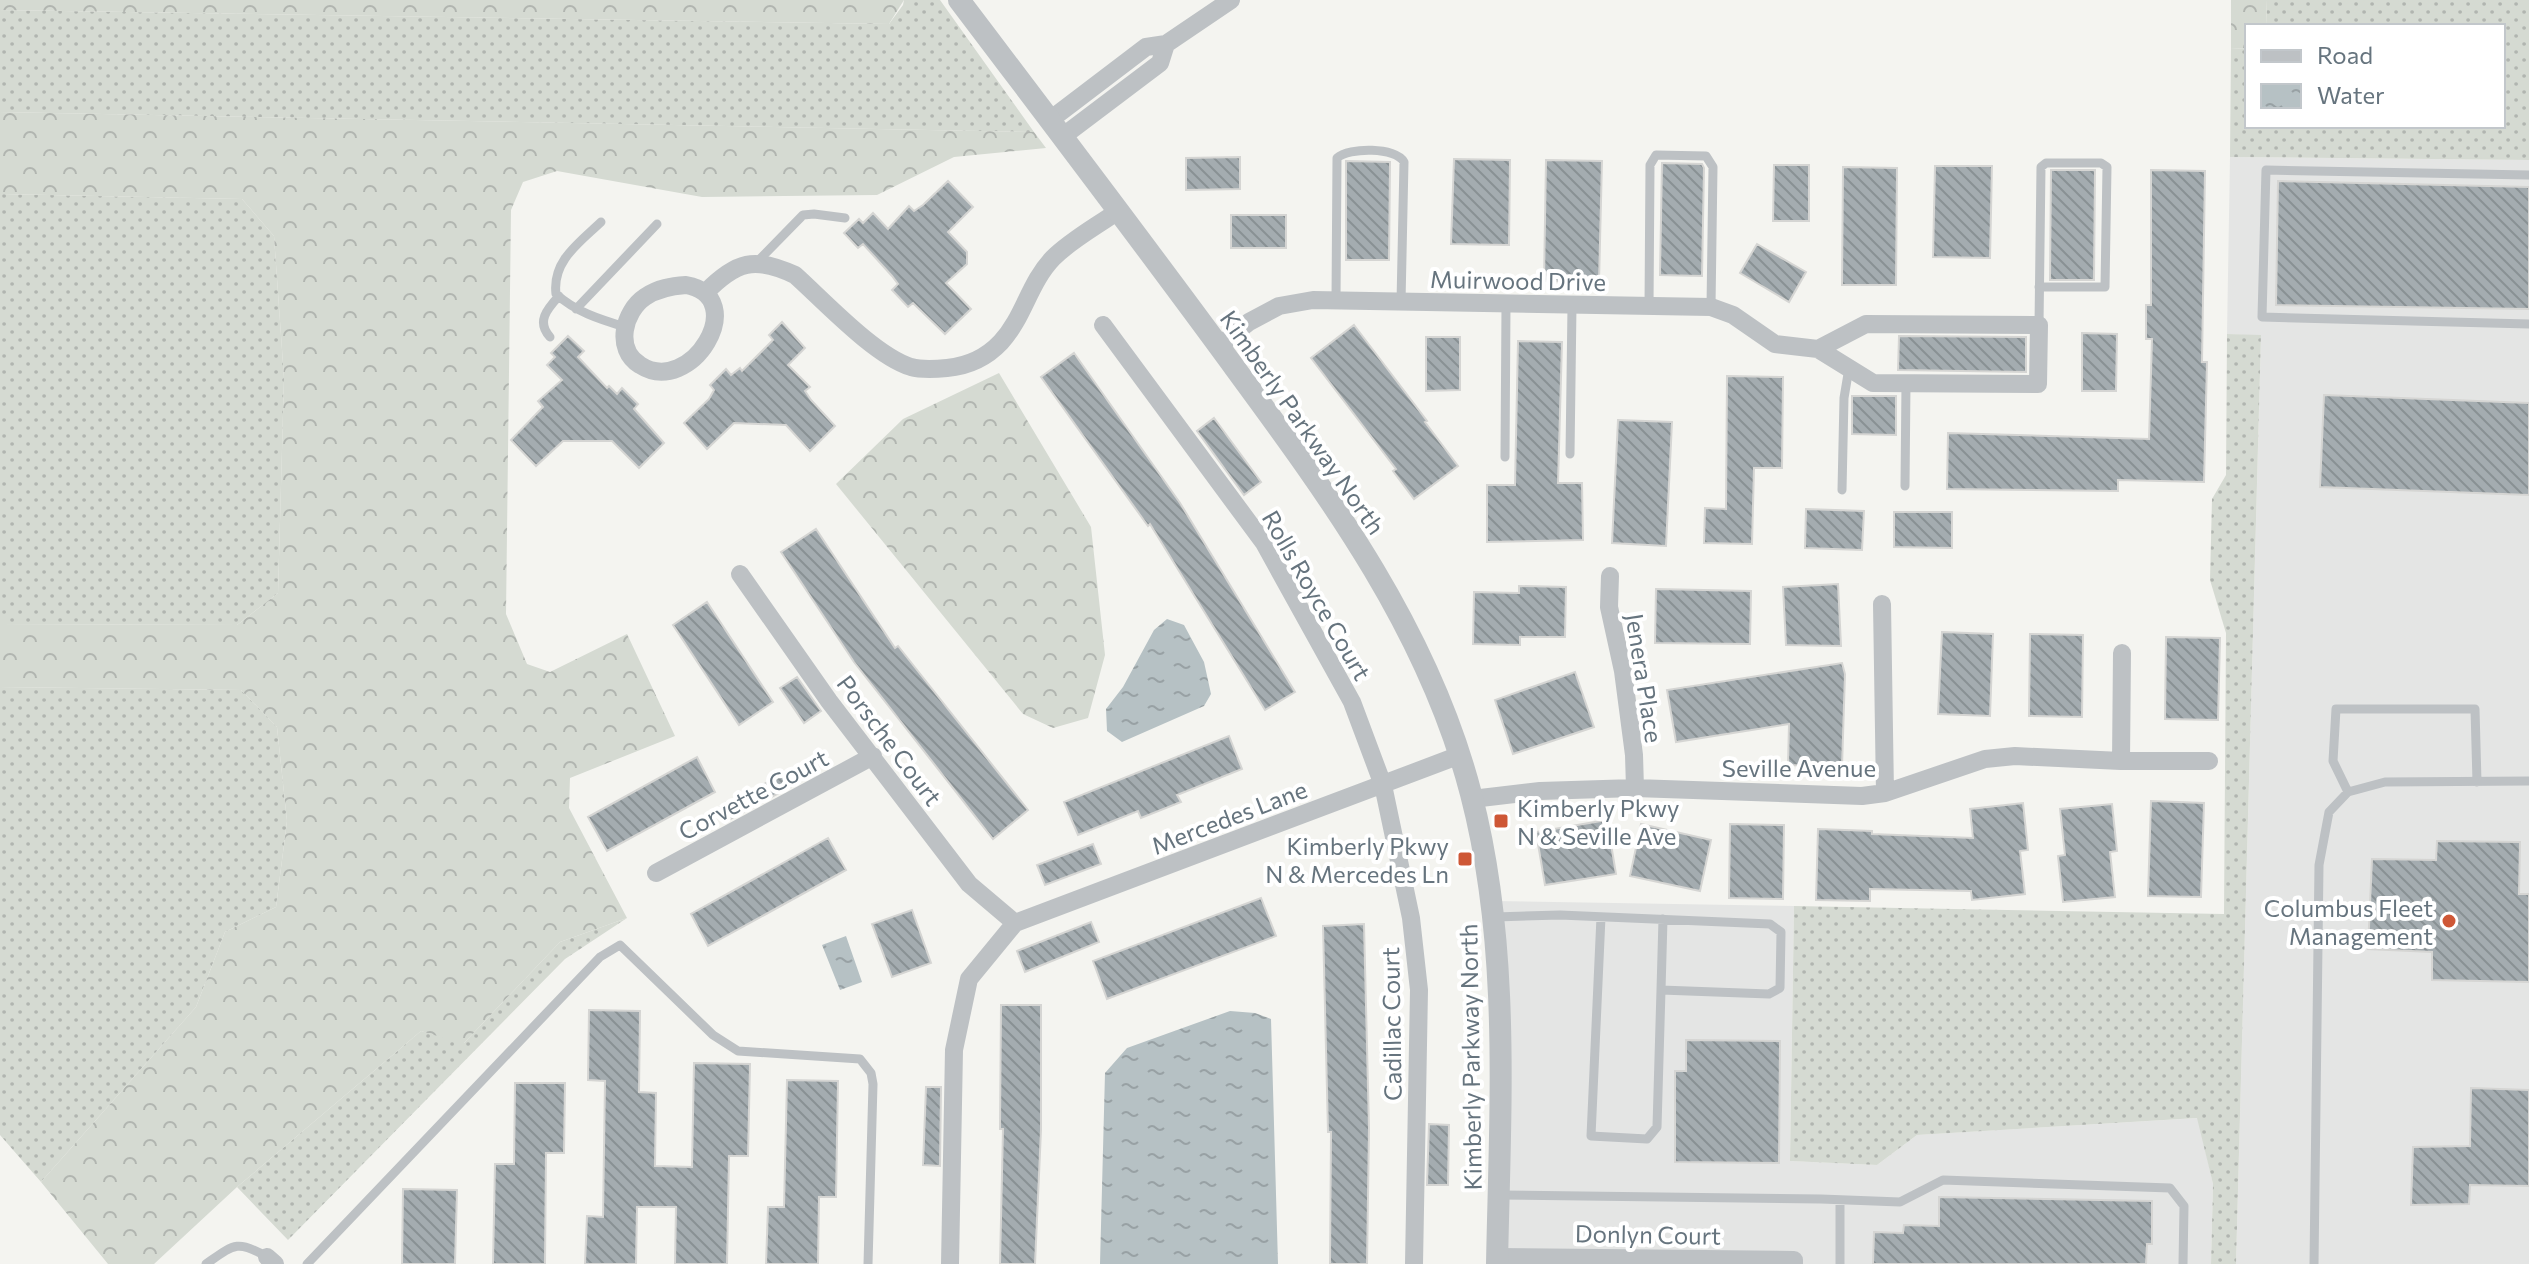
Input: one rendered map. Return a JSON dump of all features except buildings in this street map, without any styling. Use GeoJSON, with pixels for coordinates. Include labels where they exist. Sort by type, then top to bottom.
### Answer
{"type":"FeatureCollection","features":[{"type":"Feature","properties":{"kind":"street","name":"Kimberly Parkway North"},"geometry":{"type":"LineString","coordinates":[[959,0],[1327,494],[1404,621],[1447,713],[1472,799],[1495,917],[1500,1005],[1497,1260]]}},
{"type":"Feature","properties":{"kind":"street"},"geometry":{"type":"LineString","coordinates":[[1056,128],[1146,47],[1166,44],[1231,0]]}},
{"type":"Feature","properties":{"kind":"street"},"geometry":{"type":"LineString","coordinates":[[705,293],[736,267],[757,262],[777,267],[795,275],[888,356],[926,369],[956,367],[988,354],[1002,341],[1015,324],[1031,288],[1055,256],[1118,211]]}},
{"type":"Feature","properties":{"kind":"street"},"geometry":{"type":"LineString","coordinates":[[686,285],[699,287],[715,310],[714,330],[704,347],[688,364],[665,371],[642,367],[629,354],[624,337],[625,327],[636,305],[657,291],[686,285]]}},
{"type":"Feature","properties":{"kind":"street","name":"Muirwood Drive"},"geometry":{"type":"LineString","coordinates":[[1219,346],[1249,322],[1279,306],[1313,300],[1711,307],[1733,315],[1775,344],[1818,349],[1873,383],[2038,384],[2039,325]]}},
{"type":"Feature","properties":{"kind":"street"},"geometry":{"type":"LineString","coordinates":[[1818,349],[1866,324],[2039,325]]}},
{"type":"Feature","properties":{"kind":"street","name":"Rolls Royce Court"},"geometry":{"type":"LineString","coordinates":[[1103,325],[1264,543],[1352,702],[1383,785]]}},
{"type":"Feature","properties":{"kind":"street","name":"Porsche Court"},"geometry":{"type":"LineString","coordinates":[[740,574],[829,701],[969,884],[1015,923]]}},
{"type":"Feature","properties":{"kind":"street","name":"Jenera Place"},"geometry":{"type":"LineString","coordinates":[[1610,576],[1609,607],[1623,671],[1635,788]]}},
{"type":"Feature","properties":{"kind":"street"},"geometry":{"type":"LineString","coordinates":[[1882,604],[1885,793]]}},
{"type":"Feature","properties":{"kind":"street"},"geometry":{"type":"LineString","coordinates":[[2121,761],[2122,653]]}},
{"type":"Feature","properties":{"kind":"street","name":"Mercedes Lane"},"geometry":{"type":"LineString","coordinates":[[1015,923],[1460,755]]}},
{"type":"Feature","properties":{"kind":"street","name":"Corvette Court"},"geometry":{"type":"LineString","coordinates":[[656,873],[873,756]]}},
{"type":"Feature","properties":{"kind":"street","name":"Seville Avenue"},"geometry":{"type":"LineString","coordinates":[[1472,799],[1540,791],[1635,788],[1835,797],[1885,793],[1985,759],[2015,756],[2209,761]]}},
{"type":"Feature","properties":{"kind":"street","name":"Cadillac Court"},"geometry":{"type":"LineString","coordinates":[[1383,785],[1411,918],[1419,990],[1414,1264]]}},
{"type":"Feature","properties":{"kind":"street"},"geometry":{"type":"LineString","coordinates":[[950,1264],[954,1050],[969,979],[1015,923]]}},
{"type":"Feature","properties":{"kind":"street","name":"Donlyn Court"},"geometry":{"type":"LineString","coordinates":[[1497,1260],[1794,1260],[1794,1264]]}},
{"type":"Feature","properties":{"kind":"lane"},"geometry":{"type":"LineString","coordinates":[[1336,300],[1337,158],[1355,152],[1393,152],[1401,156],[1404,162],[1401,302]]}},
{"type":"Feature","properties":{"kind":"lane"},"geometry":{"type":"LineString","coordinates":[[1649,307],[1650,165],[1656,155],[1706,156],[1713,167],[1711,307]]}},
{"type":"Feature","properties":{"kind":"lane"},"geometry":{"type":"LineString","coordinates":[[2039,287],[2105,287],[2107,167],[2101,163],[2046,163],[2041,167],[2039,287],[2039,325]]}},
{"type":"Feature","properties":{"kind":"lane"},"geometry":{"type":"LineString","coordinates":[[2529,175],[2266,170],[2262,317],[2529,324]]}},
{"type":"Feature","properties":{"kind":"lane"},"geometry":{"type":"LineString","coordinates":[[757,262],[803,215],[845,218]]}},
{"type":"Feature","properties":{"kind":"lane"},"geometry":{"type":"LineString","coordinates":[[601,222],[563,258],[554,280],[556,294],[576,309],[625,327]]}},
{"type":"Feature","properties":{"kind":"lane"},"geometry":{"type":"LineString","coordinates":[[576,309],[657,224]]}},
{"type":"Feature","properties":{"kind":"lane"},"geometry":{"type":"LineString","coordinates":[[550,337],[544,330],[542,320],[547,308],[559,296]]}},
{"type":"Feature","properties":{"kind":"lane"},"geometry":{"type":"LineString","coordinates":[[1505,457],[1506,305]]}},
{"type":"Feature","properties":{"kind":"lane"},"geometry":{"type":"LineString","coordinates":[[1570,454],[1572,306]]}},
{"type":"Feature","properties":{"kind":"lane"},"geometry":{"type":"LineString","coordinates":[[1842,490],[1844,398],[1849,368]]}},
{"type":"Feature","properties":{"kind":"lane"},"geometry":{"type":"LineString","coordinates":[[1905,486],[1906,383]]}},
{"type":"Feature","properties":{"kind":"lane"},"geometry":{"type":"LineString","coordinates":[[2348,792],[2333,761],[2336,709],[2475,709],[2477,782]]}},
{"type":"Feature","properties":{"kind":"lane"},"geometry":{"type":"LineString","coordinates":[[2314,1264],[2319,865],[2329,812],[2348,792],[2385,782],[2529,781]]}},
{"type":"Feature","properties":{"kind":"lane"},"geometry":{"type":"LineString","coordinates":[[1495,917],[1601,917],[1770,924],[1781,932],[1780,988],[1769,994],[1661,990]]}},
{"type":"Feature","properties":{"kind":"lane"},"geometry":{"type":"LineString","coordinates":[[1601,917],[1591,1136],[1647,1139],[1657,1127],[1663,919]]}},
{"type":"Feature","properties":{"kind":"lane"},"geometry":{"type":"LineString","coordinates":[[307,1264],[600,957],[620,945],[713,1035],[738,1051],[860,1059],[866,1064],[873,1084],[868,1264]]}},
{"type":"Feature","properties":{"kind":"lane"},"geometry":{"type":"LineString","coordinates":[[1498,1195],[1900,1202],[1943,1180],[2170,1188],[2184,1206],[2183,1264]]}},
{"type":"Feature","properties":{"kind":"lane"},"geometry":{"type":"LineString","coordinates":[[1840,1200],[1840,1264]]}},
{"type":"Feature","properties":{"kind":"lane"},"geometry":{"type":"LineString","coordinates":[[206,1264],[229,1247],[248,1245],[271,1260]]}},
{"type":"Feature","properties":{"kind":"shaded area"},"geometry":{"type":"Polygon","coordinates":[[[2230,157],[2529,160],[2529,1264],[2236,1264],[2261,336],[2227,334],[2230,157]]]}},
{"type":"Feature","properties":{"kind":"shaded area"},"geometry":{"type":"Polygon","coordinates":[[[1493,901],[1794,906],[1790,1161],[1877,1165],[1917,1135],[2198,1118],[2213,1184],[2211,1264],[1497,1264],[1493,901]]]}},
{"type":"Feature","properties":{"kind":"green space"},"geometry":{"type":"Polygon","coordinates":[[[0,0],[904,0],[889,24],[0,10],[0,0]]]}},
{"type":"Feature","properties":{"kind":"green space"},"geometry":{"type":"Polygon","coordinates":[[[904,0],[940,0],[1034,132],[0,112],[0,10],[889,24],[904,0]]]}},
{"type":"Feature","properties":{"kind":"green space"},"geometry":{"type":"Polygon","coordinates":[[[2231,0],[2267,0],[2266,24],[2245,24],[2245,48],[2231,49],[2231,0]]]}},
{"type":"Feature","properties":{"kind":"green space"},"geometry":{"type":"Polygon","coordinates":[[[2267,0],[2529,0],[2529,160],[2230,157],[2231,49],[2245,48],[2245,128],[2505,128],[2505,24],[2266,24],[2267,0]]]}},
{"type":"Feature","properties":{"kind":"green space"},"geometry":{"type":"Polygon","coordinates":[[[0,112],[1034,132],[1046,148],[954,157],[877,195],[702,197],[557,171],[523,182],[511,210],[506,614],[527,664],[550,672],[627,634],[675,736],[570,778],[569,808],[627,918],[560,942],[463,1044],[421,1031],[237,1187],[154,1264],[108,1264],[41,1182],[196,1007],[225,932],[276,907],[287,821],[277,727],[241,690],[0,687],[0,624],[237,625],[278,593],[284,378],[274,236],[242,199],[0,194],[0,112]]]}},
{"type":"Feature","properties":{"kind":"green space"},"geometry":{"type":"Polygon","coordinates":[[[0,194],[242,199],[274,236],[284,378],[278,593],[237,625],[0,624],[0,194]]]}},
{"type":"Feature","properties":{"kind":"green space"},"geometry":{"type":"Polygon","coordinates":[[[2227,334],[2261,335],[2236,1264],[2211,1264],[2213,1184],[2197,1118],[1917,1135],[1877,1165],[1790,1161],[1794,906],[2224,914],[2226,633],[2210,580],[2212,499],[2226,475],[2227,334]]]}},
{"type":"Feature","properties":{"kind":"green space"},"geometry":{"type":"Polygon","coordinates":[[[999,373],[1091,527],[1105,655],[1088,718],[1053,728],[1023,714],[836,484],[903,419],[999,373]]]}},
{"type":"Feature","properties":{"kind":"green space"},"geometry":{"type":"Polygon","coordinates":[[[0,687],[241,690],[277,727],[287,821],[276,907],[225,932],[196,1007],[41,1182],[0,1135],[0,687]]]}},
{"type":"Feature","properties":{"kind":"green space"},"geometry":{"type":"Polygon","coordinates":[[[627,918],[565,959],[288,1240],[237,1187],[421,1031],[464,1043],[560,942],[627,918]]]}},
{"type":"Feature","properties":{"kind":"water"},"geometry":{"type":"Polygon","coordinates":[[[1167,619],[1184,625],[1204,662],[1211,694],[1204,706],[1122,742],[1107,731],[1106,709],[1123,687],[1154,630],[1167,619]]]}},
{"type":"Feature","properties":{"kind":"water"},"geometry":{"type":"Polygon","coordinates":[[[846,936],[862,982],[840,990],[822,945],[846,936]]]}},
{"type":"Feature","properties":{"kind":"water"},"geometry":{"type":"Polygon","coordinates":[[[1230,1011],[1255,1013],[1271,1019],[1278,1264],[1100,1264],[1105,1073],[1127,1048],[1230,1011]]]}},
{"type":"Feature","properties":{"kind":"place","name":"Kimberly Pkwy N & Seville Ave"},"geometry":{"type":"Point","coordinates":[1501,821]}},
{"type":"Feature","properties":{"kind":"place","name":"Kimberly Pkwy N & Mercedes Ln"},"geometry":{"type":"Point","coordinates":[1465,859]}},
{"type":"Feature","properties":{"kind":"place","name":"Columbus Fleet Management"},"geometry":{"type":"Point","coordinates":[2449,921]}}]}
